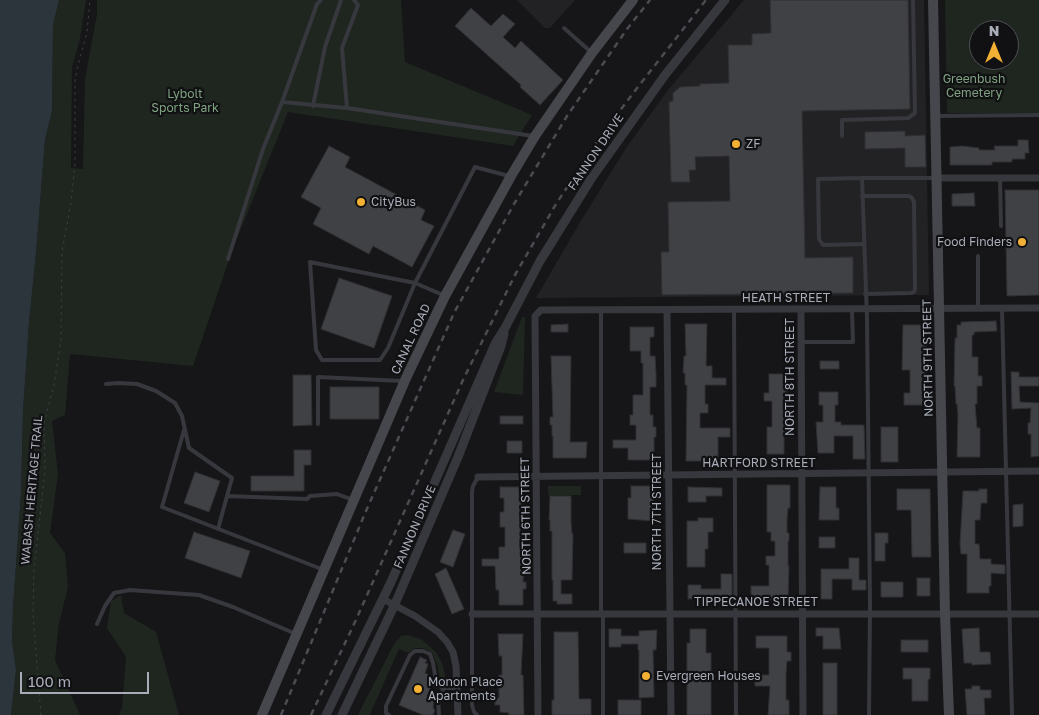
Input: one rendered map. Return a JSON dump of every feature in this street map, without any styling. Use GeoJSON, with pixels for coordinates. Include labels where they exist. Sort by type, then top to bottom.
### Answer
{"type":"FeatureCollection","features":[{"type":"Feature","properties":{"kind":"main road","name":"CANAL ROAD"},"geometry":{"type":"LineString","coordinates":[[262,715],[404,381],[445,296],[535,136],[592,53],[633,0]]}},
{"type":"Feature","properties":{"kind":"main road","name":"NORTH 9TH STREET"},"geometry":{"type":"LineString","coordinates":[[933,0],[948,715]]}},
{"type":"Feature","properties":{"kind":"street","name":"FANNON DRIVE"},"geometry":{"type":"LineString","coordinates":[[326,715],[384,599],[494,344],[505,328],[540,261],[591,179],[665,75],[725,0]]}},
{"type":"Feature","properties":{"kind":"street"},"geometry":{"type":"LineString","coordinates":[[937,178],[1039,178]]}},
{"type":"Feature","properties":{"kind":"street","name":"HEATH STREET"},"geometry":{"type":"LineString","coordinates":[[535,316],[541,310],[601,309],[852,310],[1039,308]]}},
{"type":"Feature","properties":{"kind":"street","name":"NORTH 8TH STREET"},"geometry":{"type":"LineString","coordinates":[[801,309],[803,715]]}},
{"type":"Feature","properties":{"kind":"street","name":"NORTH 7TH STREET"},"geometry":{"type":"LineString","coordinates":[[667,310],[671,715]]}},
{"type":"Feature","properties":{"kind":"street","name":"NORTH 6TH STREET"},"geometry":{"type":"LineString","coordinates":[[535,316],[538,715]]}},
{"type":"Feature","properties":{"kind":"street","name":"FANNON DRIVE"},"geometry":{"type":"LineString","coordinates":[[342,715],[395,604],[458,458],[501,346],[505,328]]}},
{"type":"Feature","properties":{"kind":"street","name":"HARTFORD STREET"},"geometry":{"type":"LineString","coordinates":[[478,477],[1039,471]]}},
{"type":"Feature","properties":{"kind":"street"},"geometry":{"type":"LineString","coordinates":[[384,599],[438,632],[447,642],[453,652],[456,666],[458,715]]}},
{"type":"Feature","properties":{"kind":"street","name":"TIPPECANOE STREET"},"geometry":{"type":"LineString","coordinates":[[472,614],[1039,614]]}},
{"type":"Feature","properties":{"kind":"lane"},"geometry":{"type":"LineString","coordinates":[[228,259],[263,149],[282,102],[316,4],[321,0]]}},
{"type":"Feature","properties":{"kind":"lane"},"geometry":{"type":"LineString","coordinates":[[313,106],[325,47],[341,0]]}},
{"type":"Feature","properties":{"kind":"lane"},"geometry":{"type":"LineString","coordinates":[[347,108],[342,48],[358,5],[354,0]]}},
{"type":"Feature","properties":{"kind":"lane"},"geometry":{"type":"LineString","coordinates":[[842,136],[842,120],[908,118],[915,114],[913,0]]}},
{"type":"Feature","properties":{"kind":"lane"},"geometry":{"type":"LineString","coordinates":[[564,28],[592,53]]}},
{"type":"Feature","properties":{"kind":"lane"},"geometry":{"type":"LineString","coordinates":[[282,102],[347,108],[535,136]]}},
{"type":"Feature","properties":{"kind":"lane"},"geometry":{"type":"LineString","coordinates":[[935,116],[1039,115]]}},
{"type":"Feature","properties":{"kind":"lane"},"geometry":{"type":"LineString","coordinates":[[445,296],[415,283],[310,262],[316,350],[322,360],[380,360],[388,348],[415,283],[474,167],[511,176]]}},
{"type":"Feature","properties":{"kind":"lane"},"geometry":{"type":"LineString","coordinates":[[862,178],[866,309],[870,614],[869,715]]}},
{"type":"Feature","properties":{"kind":"lane"},"geometry":{"type":"LineString","coordinates":[[863,244],[824,245],[819,242],[818,179],[937,178]]}},
{"type":"Feature","properties":{"kind":"lane"},"geometry":{"type":"LineString","coordinates":[[1000,178],[1001,226]]}},
{"type":"Feature","properties":{"kind":"lane"},"geometry":{"type":"LineString","coordinates":[[862,196],[909,196],[914,202],[914,292],[865,294]]}},
{"type":"Feature","properties":{"kind":"lane"},"geometry":{"type":"LineString","coordinates":[[978,256],[978,308]]}},
{"type":"Feature","properties":{"kind":"lane"},"geometry":{"type":"LineString","coordinates":[[1002,308],[1012,715]]}},
{"type":"Feature","properties":{"kind":"lane"},"geometry":{"type":"LineString","coordinates":[[601,309],[603,715]]}},
{"type":"Feature","properties":{"kind":"lane"},"geometry":{"type":"LineString","coordinates":[[734,309],[736,715]]}},
{"type":"Feature","properties":{"kind":"lane"},"geometry":{"type":"LineString","coordinates":[[800,342],[853,342],[852,310]]}},
{"type":"Feature","properties":{"kind":"lane"},"geometry":{"type":"LineString","coordinates":[[318,424],[318,377],[404,381]]}},
{"type":"Feature","properties":{"kind":"lane"},"geometry":{"type":"LineString","coordinates":[[106,384],[137,384],[156,391],[175,403],[182,416],[189,448]]}},
{"type":"Feature","properties":{"kind":"lane"},"geometry":{"type":"LineString","coordinates":[[184,430],[162,507],[324,570]]}},
{"type":"Feature","properties":{"kind":"lane"},"geometry":{"type":"LineString","coordinates":[[179,448],[189,448],[232,478],[218,529]]}},
{"type":"Feature","properties":{"kind":"lane"},"geometry":{"type":"LineString","coordinates":[[477,715],[472,705],[472,492],[478,477]]}},
{"type":"Feature","properties":{"kind":"lane"},"geometry":{"type":"LineString","coordinates":[[227,496],[307,499],[310,496],[338,494],[354,500]]}},
{"type":"Feature","properties":{"kind":"lane"},"geometry":{"type":"LineString","coordinates":[[97,624],[104,606],[114,592],[130,590],[199,595],[296,634]]}},
{"type":"Feature","properties":{"kind":"lane"},"geometry":{"type":"LineString","coordinates":[[389,715],[386,712],[386,706],[410,655],[415,651],[423,651],[430,654],[436,681],[444,688],[458,688]]}},
{"type":"Feature","properties":{"kind":"lane"},"geometry":{"type":"LineString","coordinates":[[439,715],[438,698],[444,688]]}},
{"type":"Feature","properties":{"kind":"path","name":"WABASH HERITAGE TRAIL"},"geometry":{"type":"LineString","coordinates":[[42,715],[33,614],[34,570],[45,471],[44,423],[54,385],[62,339],[62,252],[71,202],[75,163],[75,81],[87,32],[90,0]]}},
{"type":"Feature","properties":{"kind":"shaded area"},"geometry":{"type":"Polygon","coordinates":[[[0,0],[59,0],[53,25],[52,111],[45,140],[23,411],[21,493],[12,641],[16,670],[11,715],[0,715],[0,0]]]}},
{"type":"Feature","properties":{"kind":"shaded area"},"geometry":{"type":"Polygon","coordinates":[[[517,0],[575,0],[550,28],[545,28],[517,0]]]}},
{"type":"Feature","properties":{"kind":"shaded area"},"geometry":{"type":"Polygon","coordinates":[[[744,0],[924,0],[929,295],[536,298],[626,148],[668,90],[744,0]]]}},
{"type":"Feature","properties":{"kind":"green space","name":"Lybolt Sports Park"},"geometry":{"type":"Polygon","coordinates":[[[59,0],[86,0],[80,39],[72,67],[71,168],[83,169],[85,79],[97,14],[97,0],[401,0],[405,62],[532,115],[513,146],[288,112],[232,251],[193,366],[70,354],[65,415],[52,421],[58,474],[50,533],[65,553],[68,587],[59,623],[55,660],[80,715],[11,715],[16,670],[12,642],[21,493],[23,411],[45,140],[52,111],[53,25],[59,0]]]}},
{"type":"Feature","properties":{"kind":"green space","name":"Greenbush Cemetery"},"geometry":{"type":"Polygon","coordinates":[[[945,0],[1039,0],[1039,113],[947,113],[945,0]]]}},
{"type":"Feature","properties":{"kind":"green space"},"geometry":{"type":"Polygon","coordinates":[[[522,317],[525,317],[523,395],[494,392],[522,317]]]}},
{"type":"Feature","properties":{"kind":"green space"},"geometry":{"type":"Polygon","coordinates":[[[548,486],[581,486],[581,495],[548,495],[548,486]]]}},
{"type":"Feature","properties":{"kind":"green space"},"geometry":{"type":"Polygon","coordinates":[[[121,595],[124,613],[156,632],[179,715],[119,715],[122,707],[126,657],[107,628],[111,601],[121,595]]]}},
{"type":"Feature","properties":{"kind":"green space"},"geometry":{"type":"Polygon","coordinates":[[[407,635],[421,639],[436,652],[442,663],[445,678],[440,680],[433,654],[428,650],[415,648],[408,653],[399,649],[371,715],[358,715],[394,644],[401,636],[407,635]]]}},
{"type":"Feature","properties":{"kind":"building","name":"ZF"},"geometry":{"type":"Polygon","coordinates":[[[770,0],[908,0],[910,109],[802,111],[805,258],[853,257],[853,293],[662,295],[661,252],[669,252],[668,202],[730,201],[729,156],[695,157],[696,170],[689,170],[690,182],[671,182],[669,102],[673,101],[673,93],[680,87],[729,83],[728,45],[752,45],[752,34],[771,33],[770,0]]]}},
{"type":"Feature","properties":{"kind":"building"},"geometry":{"type":"Polygon","coordinates":[[[471,8],[491,26],[503,14],[515,24],[503,37],[515,48],[521,41],[563,80],[540,105],[520,87],[521,85],[455,26],[471,8]]]}},
{"type":"Feature","properties":{"kind":"building"},"geometry":{"type":"Polygon","coordinates":[[[905,131],[905,136],[925,135],[926,167],[905,167],[905,148],[865,149],[865,132],[905,131]]]}},
{"type":"Feature","properties":{"kind":"building"},"geometry":{"type":"Polygon","coordinates":[[[1018,140],[1028,140],[1029,153],[1025,153],[1025,159],[1012,159],[1012,162],[992,162],[992,165],[950,165],[950,147],[962,146],[979,148],[979,150],[995,150],[994,146],[1018,146],[1018,140]]]}},
{"type":"Feature","properties":{"kind":"building","name":"CityBus"},"geometry":{"type":"Polygon","coordinates":[[[329,146],[350,157],[345,167],[425,210],[421,220],[434,226],[412,267],[373,246],[369,254],[313,224],[321,208],[301,197],[329,146]]]}},
{"type":"Feature","properties":{"kind":"building","name":"Food Finders"},"geometry":{"type":"Polygon","coordinates":[[[1005,190],[1039,190],[1039,295],[1007,296],[1005,190]]]}},
{"type":"Feature","properties":{"kind":"building"},"geometry":{"type":"Polygon","coordinates":[[[974,193],[975,206],[952,206],[952,194],[974,193]]]}},
{"type":"Feature","properties":{"kind":"building"},"geometry":{"type":"Polygon","coordinates":[[[339,278],[392,296],[374,348],[321,329],[339,278]]]}},
{"type":"Feature","properties":{"kind":"building"},"geometry":{"type":"Polygon","coordinates":[[[996,321],[997,331],[974,332],[974,335],[972,335],[972,357],[978,357],[978,376],[982,376],[982,386],[977,386],[977,404],[975,404],[977,428],[980,428],[980,457],[957,457],[958,415],[954,386],[957,325],[961,325],[961,322],[996,321]]]}},
{"type":"Feature","properties":{"kind":"building"},"geometry":{"type":"Polygon","coordinates":[[[568,324],[568,332],[551,332],[551,325],[568,324]]]}},
{"type":"Feature","properties":{"kind":"building"},"geometry":{"type":"Polygon","coordinates":[[[685,324],[707,324],[706,366],[712,366],[712,378],[726,378],[726,385],[705,385],[705,404],[708,404],[708,413],[700,413],[700,428],[730,428],[730,437],[718,437],[718,461],[686,461],[687,385],[685,385],[685,373],[683,373],[684,356],[686,356],[685,324]]]}},
{"type":"Feature","properties":{"kind":"building"},"geometry":{"type":"Polygon","coordinates":[[[903,325],[926,325],[927,405],[904,405],[904,393],[910,393],[910,370],[902,370],[903,325]]]}},
{"type":"Feature","properties":{"kind":"building"},"geometry":{"type":"Polygon","coordinates":[[[630,327],[654,327],[654,337],[650,337],[650,356],[655,356],[656,387],[650,387],[650,415],[653,415],[653,427],[656,427],[654,460],[628,460],[628,448],[613,448],[613,440],[636,440],[636,425],[630,425],[630,415],[633,415],[633,395],[643,395],[641,351],[630,351],[630,327]]]}},
{"type":"Feature","properties":{"kind":"building"},"geometry":{"type":"Polygon","coordinates":[[[551,356],[571,356],[570,442],[587,442],[586,458],[553,458],[552,425],[550,425],[550,417],[553,417],[551,356]]]}},
{"type":"Feature","properties":{"kind":"building"},"geometry":{"type":"Polygon","coordinates":[[[820,361],[839,361],[839,369],[820,369],[820,361]]]}},
{"type":"Feature","properties":{"kind":"building"},"geometry":{"type":"Polygon","coordinates":[[[1011,372],[1019,372],[1019,377],[1039,377],[1039,386],[1019,386],[1020,402],[1039,403],[1039,456],[1031,457],[1031,434],[1028,434],[1028,423],[1030,423],[1031,408],[1012,409],[1011,372]]]}},
{"type":"Feature","properties":{"kind":"building"},"geometry":{"type":"Polygon","coordinates":[[[769,374],[789,374],[789,388],[787,388],[787,435],[784,435],[784,454],[767,454],[767,427],[772,427],[772,401],[764,401],[764,393],[769,393],[769,374]]]}},
{"type":"Feature","properties":{"kind":"building"},"geometry":{"type":"Polygon","coordinates":[[[293,375],[311,375],[312,425],[293,426],[293,375]]]}},
{"type":"Feature","properties":{"kind":"building"},"geometry":{"type":"Polygon","coordinates":[[[330,387],[379,387],[379,419],[330,419],[330,387]]]}},
{"type":"Feature","properties":{"kind":"building"},"geometry":{"type":"Polygon","coordinates":[[[819,392],[838,392],[838,405],[835,405],[835,422],[841,422],[841,425],[864,425],[865,459],[853,459],[853,436],[834,436],[834,453],[818,453],[816,422],[823,422],[823,405],[819,405],[819,392]]]}},
{"type":"Feature","properties":{"kind":"building"},"geometry":{"type":"Polygon","coordinates":[[[500,416],[523,416],[523,424],[500,424],[500,416]]]}},
{"type":"Feature","properties":{"kind":"building"},"geometry":{"type":"Polygon","coordinates":[[[881,427],[898,427],[898,462],[881,462],[881,427]]]}},
{"type":"Feature","properties":{"kind":"building"},"geometry":{"type":"Polygon","coordinates":[[[507,441],[522,441],[522,453],[507,453],[507,441]]]}},
{"type":"Feature","properties":{"kind":"building"},"geometry":{"type":"Polygon","coordinates":[[[294,450],[311,450],[311,465],[304,465],[304,491],[251,491],[251,476],[294,476],[294,450]]]}},
{"type":"Feature","properties":{"kind":"building"},"geometry":{"type":"Polygon","coordinates":[[[195,472],[220,481],[209,512],[184,503],[195,472]]]}},
{"type":"Feature","properties":{"kind":"building"},"geometry":{"type":"Polygon","coordinates":[[[767,485],[790,485],[790,508],[788,508],[787,519],[787,533],[789,533],[788,600],[751,600],[751,586],[769,586],[769,565],[766,565],[766,556],[775,556],[775,541],[771,541],[771,532],[767,532],[767,485]]]}},
{"type":"Feature","properties":{"kind":"building"},"geometry":{"type":"Polygon","coordinates":[[[631,486],[654,486],[653,521],[628,519],[628,498],[631,498],[631,486]]]}},
{"type":"Feature","properties":{"kind":"building"},"geometry":{"type":"Polygon","coordinates":[[[500,487],[522,487],[520,547],[521,558],[524,558],[523,582],[526,582],[526,589],[523,589],[523,605],[499,605],[499,590],[496,590],[495,566],[482,566],[482,559],[499,559],[499,547],[505,547],[505,527],[500,527],[500,512],[504,512],[504,498],[500,498],[500,487]]]}},
{"type":"Feature","properties":{"kind":"building"},"geometry":{"type":"Polygon","coordinates":[[[688,487],[722,488],[722,496],[706,496],[706,502],[688,502],[688,487]]]}},
{"type":"Feature","properties":{"kind":"building"},"geometry":{"type":"Polygon","coordinates":[[[820,487],[836,487],[836,508],[839,508],[839,520],[819,520],[820,487]]]}},
{"type":"Feature","properties":{"kind":"building"},"geometry":{"type":"Polygon","coordinates":[[[897,489],[930,489],[931,557],[912,557],[911,510],[897,510],[897,489]]]}},
{"type":"Feature","properties":{"kind":"building"},"geometry":{"type":"Polygon","coordinates":[[[979,489],[987,489],[987,503],[981,503],[980,520],[975,520],[975,544],[979,544],[980,559],[991,559],[991,564],[1005,565],[1005,574],[991,573],[989,593],[967,593],[967,554],[961,554],[960,544],[963,491],[979,491],[979,489]]]}},
{"type":"Feature","properties":{"kind":"building"},"geometry":{"type":"Polygon","coordinates":[[[550,496],[571,496],[573,534],[572,580],[561,580],[561,594],[572,594],[572,604],[557,604],[557,601],[553,601],[552,531],[550,531],[549,520],[550,496]]]}},
{"type":"Feature","properties":{"kind":"building"},"geometry":{"type":"Polygon","coordinates":[[[1023,504],[1023,526],[1013,527],[1013,505],[1023,504]]]}},
{"type":"Feature","properties":{"kind":"building"},"geometry":{"type":"Polygon","coordinates":[[[698,518],[713,518],[713,532],[708,532],[708,549],[705,549],[705,567],[687,567],[687,521],[698,521],[698,518]]]}},
{"type":"Feature","properties":{"kind":"building"},"geometry":{"type":"Polygon","coordinates":[[[453,530],[465,534],[453,567],[440,562],[453,530]]]}},
{"type":"Feature","properties":{"kind":"building"},"geometry":{"type":"Polygon","coordinates":[[[194,532],[250,551],[241,578],[185,558],[194,532]]]}},
{"type":"Feature","properties":{"kind":"building"},"geometry":{"type":"Polygon","coordinates":[[[875,533],[888,533],[888,543],[885,543],[885,561],[875,561],[875,533]]]}},
{"type":"Feature","properties":{"kind":"building"},"geometry":{"type":"Polygon","coordinates":[[[819,537],[835,537],[835,548],[819,548],[819,537]]]}},
{"type":"Feature","properties":{"kind":"building"},"geometry":{"type":"Polygon","coordinates":[[[624,543],[646,543],[646,553],[624,553],[624,543]]]}},
{"type":"Feature","properties":{"kind":"building"},"geometry":{"type":"Polygon","coordinates":[[[849,558],[859,558],[859,580],[866,580],[866,590],[852,590],[852,579],[832,579],[832,599],[821,599],[821,569],[849,569],[849,558]]]}},
{"type":"Feature","properties":{"kind":"building"},"geometry":{"type":"Polygon","coordinates":[[[446,568],[464,609],[452,614],[435,574],[446,568]]]}},
{"type":"Feature","properties":{"kind":"building"},"geometry":{"type":"Polygon","coordinates":[[[721,574],[732,574],[732,601],[721,601],[721,598],[688,599],[688,585],[701,585],[701,589],[721,589],[721,574]]]}},
{"type":"Feature","properties":{"kind":"building"},"geometry":{"type":"Polygon","coordinates":[[[917,578],[930,578],[930,596],[917,596],[917,578]]]}},
{"type":"Feature","properties":{"kind":"building"},"geometry":{"type":"Polygon","coordinates":[[[881,582],[903,582],[903,597],[881,597],[881,582]]]}},
{"type":"Feature","properties":{"kind":"building"},"geometry":{"type":"Polygon","coordinates":[[[816,628],[839,628],[841,649],[823,649],[823,636],[816,636],[816,628]]]}},
{"type":"Feature","properties":{"kind":"building"},"geometry":{"type":"Polygon","coordinates":[[[979,628],[980,652],[990,652],[991,664],[972,665],[972,663],[964,663],[962,629],[979,628]]]}},
{"type":"Feature","properties":{"kind":"building"},"geometry":{"type":"Polygon","coordinates":[[[609,629],[621,629],[621,636],[639,636],[639,631],[657,630],[656,650],[653,650],[654,697],[639,698],[638,644],[621,644],[621,647],[609,647],[609,629]]]}},
{"type":"Feature","properties":{"kind":"building"},"geometry":{"type":"Polygon","coordinates":[[[690,629],[706,629],[706,653],[711,653],[711,715],[687,715],[687,643],[690,643],[690,629]]]}},
{"type":"Feature","properties":{"kind":"building"},"geometry":{"type":"Polygon","coordinates":[[[554,632],[578,632],[579,699],[591,699],[591,715],[552,715],[552,700],[554,700],[554,632]]]}},
{"type":"Feature","properties":{"kind":"building"},"geometry":{"type":"Polygon","coordinates":[[[498,634],[523,634],[521,675],[523,675],[524,715],[509,715],[509,713],[500,712],[500,705],[495,705],[495,698],[499,698],[499,675],[502,675],[502,656],[499,656],[498,634]]]}},
{"type":"Feature","properties":{"kind":"building"},"geometry":{"type":"Polygon","coordinates":[[[756,636],[787,636],[787,652],[791,652],[791,661],[787,661],[786,674],[786,700],[789,700],[789,715],[768,715],[770,686],[755,686],[755,675],[769,675],[769,648],[756,648],[756,636]]]}},
{"type":"Feature","properties":{"kind":"building"},"geometry":{"type":"Polygon","coordinates":[[[901,640],[928,640],[928,652],[901,652],[901,640]]]}},
{"type":"Feature","properties":{"kind":"building","name":"Monon Place Apartments"},"geometry":{"type":"Polygon","coordinates":[[[420,657],[427,660],[425,663],[428,664],[425,673],[431,676],[429,680],[433,682],[427,696],[434,699],[433,708],[435,710],[433,715],[423,715],[399,705],[420,657]]]}},
{"type":"Feature","properties":{"kind":"building"},"geometry":{"type":"Polygon","coordinates":[[[823,663],[837,663],[837,715],[823,715],[823,663]]]}},
{"type":"Feature","properties":{"kind":"building"},"geometry":{"type":"Polygon","coordinates":[[[903,668],[930,668],[928,701],[912,701],[912,679],[903,679],[903,668]]]}},
{"type":"Feature","properties":{"kind":"building"},"geometry":{"type":"Polygon","coordinates":[[[972,686],[980,686],[980,690],[991,690],[991,698],[984,698],[985,715],[967,715],[965,689],[972,689],[972,686]]]}},
{"type":"Feature","properties":{"kind":"building"},"geometry":{"type":"Polygon","coordinates":[[[618,700],[641,700],[641,715],[618,715],[618,700]]]}},
{"type":"Feature","properties":{"kind":"railway"},"geometry":{"type":"LineString","coordinates":[[281,715],[366,511],[454,313],[514,204],[567,116],[627,29],[650,0]]}},
{"type":"Feature","properties":{"kind":"railway"},"geometry":{"type":"LineString","coordinates":[[311,715],[355,622],[463,380],[515,275],[556,204],[603,133],[706,0]]}},
{"type":"Feature","properties":{"kind":"place","name":"ZF"},"geometry":{"type":"Point","coordinates":[736,144]}},
{"type":"Feature","properties":{"kind":"place","name":"CityBus"},"geometry":{"type":"Point","coordinates":[361,202]}},
{"type":"Feature","properties":{"kind":"place","name":"Food Finders"},"geometry":{"type":"Point","coordinates":[1022,242]}},
{"type":"Feature","properties":{"kind":"place","name":"Evergreen Houses"},"geometry":{"type":"Point","coordinates":[646,676]}},
{"type":"Feature","properties":{"kind":"place","name":"Monon Place Apartments"},"geometry":{"type":"Point","coordinates":[418,689]}}]}
